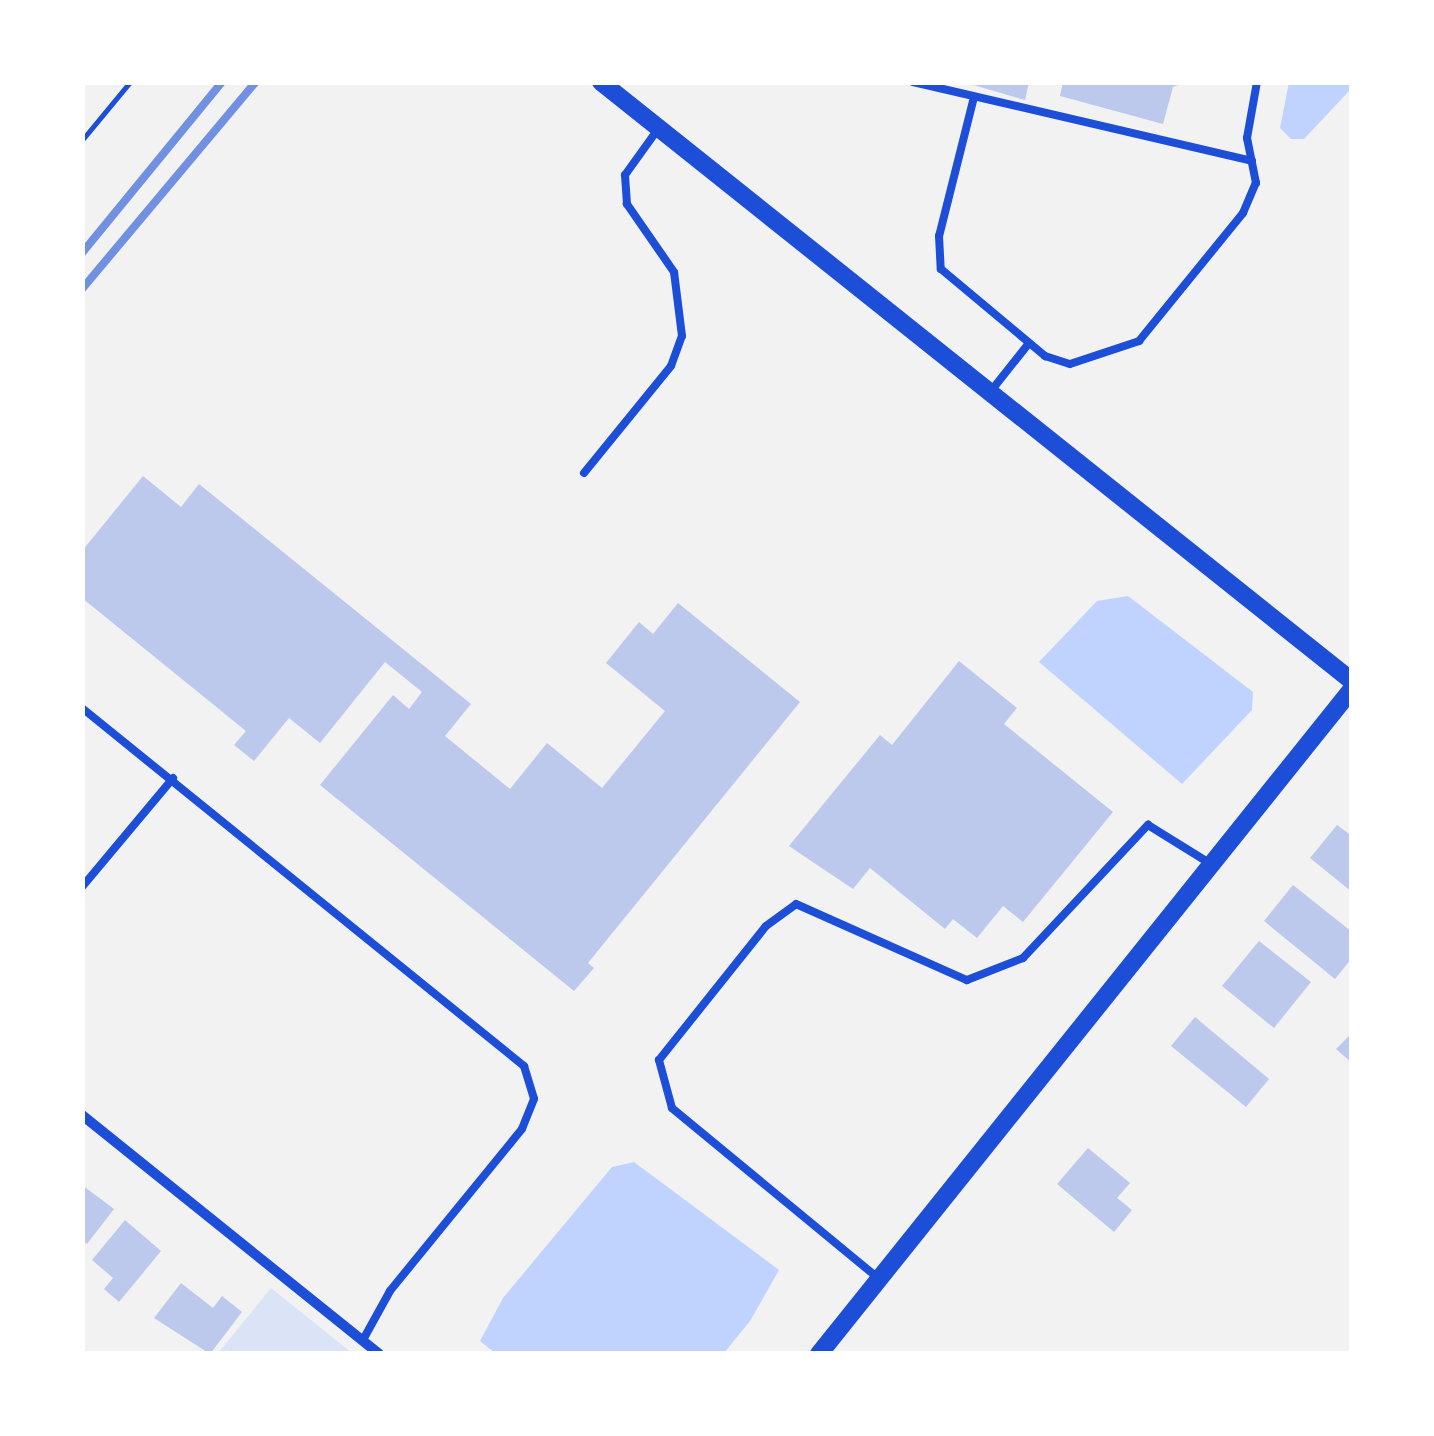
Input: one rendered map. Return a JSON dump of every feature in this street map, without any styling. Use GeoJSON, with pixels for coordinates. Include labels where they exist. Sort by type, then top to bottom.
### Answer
{"type":"FeatureCollection","features":[{"type":"Feature","properties":{"kind":"street"},"geometry":{"type":"LineString","coordinates":[[601,82],[988,395],[1352,681]]}},
{"type":"Feature","properties":{"kind":"street"},"geometry":{"type":"LineString","coordinates":[[818,1354],[1352,689]]}},
{"type":"Feature","properties":{"kind":"street"},"geometry":{"type":"LineString","coordinates":[[82,1115],[379,1354]]}},
{"type":"Feature","properties":{"kind":"lane"},"geometry":{"type":"LineString","coordinates":[[913,82],[1252,161]]}},
{"type":"Feature","properties":{"kind":"lane"},"geometry":{"type":"LineString","coordinates":[[974,97],[938,236],[940,269],[1029,344],[1070,364],[1138,341],[1243,213],[1256,183],[1252,161],[1257,82]]}},
{"type":"Feature","properties":{"kind":"lane"},"geometry":{"type":"LineString","coordinates":[[584,473],[671,366],[682,336],[674,272],[628,204],[625,175],[658,128]]}},
{"type":"Feature","properties":{"kind":"lane"},"geometry":{"type":"LineString","coordinates":[[988,395],[1029,344]]}},
{"type":"Feature","properties":{"kind":"lane"},"geometry":{"type":"LineString","coordinates":[[82,708],[174,778],[524,1066],[534,1099],[522,1129],[390,1291],[363,1340]]}},
{"type":"Feature","properties":{"kind":"lane"},"geometry":{"type":"LineString","coordinates":[[82,888],[174,778]]}},
{"type":"Feature","properties":{"kind":"lane"},"geometry":{"type":"LineString","coordinates":[[879,1278],[672,1108],[659,1060],[766,926],[796,904],[967,980],[1022,958],[1148,825],[1212,864]]}},
{"type":"Feature","properties":{"kind":"path"},"geometry":{"type":"LineString","coordinates":[[82,140],[130,82]]}},
{"type":"Feature","properties":{"kind":"shaded area"},"geometry":{"type":"Polygon","coordinates":[[[271,1288],[352,1353],[218,1353],[271,1288]]]}},
{"type":"Feature","properties":{"kind":"water"},"geometry":{"type":"Polygon","coordinates":[[[1289,82],[1351,83],[1351,89],[1304,139],[1291,139],[1280,128],[1289,82]]]}},
{"type":"Feature","properties":{"kind":"water"},"geometry":{"type":"Polygon","coordinates":[[[1128,596],[1253,692],[1252,710],[1182,784],[1039,662],[1097,601],[1128,596]]]}},
{"type":"Feature","properties":{"kind":"water"},"geometry":{"type":"Polygon","coordinates":[[[634,1162],[779,1270],[750,1321],[724,1353],[495,1353],[480,1341],[503,1298],[612,1167],[634,1162]]]}},
{"type":"Feature","properties":{"kind":"building"},"geometry":{"type":"Polygon","coordinates":[[[963,82],[1029,82],[1025,100],[963,82]]]}},
{"type":"Feature","properties":{"kind":"building"},"geometry":{"type":"Polygon","coordinates":[[[1063,82],[1185,82],[1173,87],[1163,124],[1060,96],[1063,82]]]}},
{"type":"Feature","properties":{"kind":"building"},"geometry":{"type":"Polygon","coordinates":[[[143,476],[181,507],[199,484],[471,704],[445,736],[510,789],[547,743],[602,788],[665,711],[606,663],[639,622],[653,634],[678,603],[800,702],[588,963],[594,968],[574,991],[320,785],[393,695],[409,709],[422,692],[385,662],[320,743],[289,718],[254,761],[234,745],[246,731],[82,598],[82,551],[143,476]]]}},
{"type":"Feature","properties":{"kind":"building"},"geometry":{"type":"Polygon","coordinates":[[[959,661],[1017,708],[1004,724],[1113,812],[1023,922],[1003,906],[977,938],[953,919],[945,929],[870,868],[853,889],[789,846],[880,735],[892,745],[959,661]]]}},
{"type":"Feature","properties":{"kind":"building"},"geometry":{"type":"Polygon","coordinates":[[[1337,825],[1352,836],[1352,892],[1310,858],[1337,825]]]}},
{"type":"Feature","properties":{"kind":"building"},"geometry":{"type":"Polygon","coordinates":[[[1293,885],[1352,932],[1352,958],[1335,979],[1264,921],[1293,885]]]}},
{"type":"Feature","properties":{"kind":"building"},"geometry":{"type":"Polygon","coordinates":[[[1259,941],[1311,982],[1274,1028],[1222,986],[1259,941]]]}},
{"type":"Feature","properties":{"kind":"building"},"geometry":{"type":"Polygon","coordinates":[[[1195,1017],[1269,1079],[1246,1107],[1171,1046],[1195,1017]]]}},
{"type":"Feature","properties":{"kind":"building"},"geometry":{"type":"Polygon","coordinates":[[[1352,1033],[1352,1063],[1336,1049],[1352,1033]]]}},
{"type":"Feature","properties":{"kind":"building"},"geometry":{"type":"Polygon","coordinates":[[[1088,1148],[1130,1183],[1117,1198],[1132,1210],[1114,1232],[1057,1184],[1088,1148]]]}},
{"type":"Feature","properties":{"kind":"building"},"geometry":{"type":"Polygon","coordinates":[[[82,1185],[114,1209],[87,1244],[82,1240],[82,1185]]]}},
{"type":"Feature","properties":{"kind":"building"},"geometry":{"type":"Polygon","coordinates":[[[125,1220],[161,1251],[119,1302],[104,1289],[113,1278],[92,1260],[125,1220]]]}},
{"type":"Feature","properties":{"kind":"building"},"geometry":{"type":"Polygon","coordinates":[[[181,1283],[213,1308],[222,1296],[242,1312],[210,1354],[154,1318],[181,1283]]]}},
{"type":"Feature","properties":{"kind":"railway"},"geometry":{"type":"LineString","coordinates":[[82,253],[222,82]]}},
{"type":"Feature","properties":{"kind":"railway"},"geometry":{"type":"LineString","coordinates":[[82,289],[256,82]]}}]}
